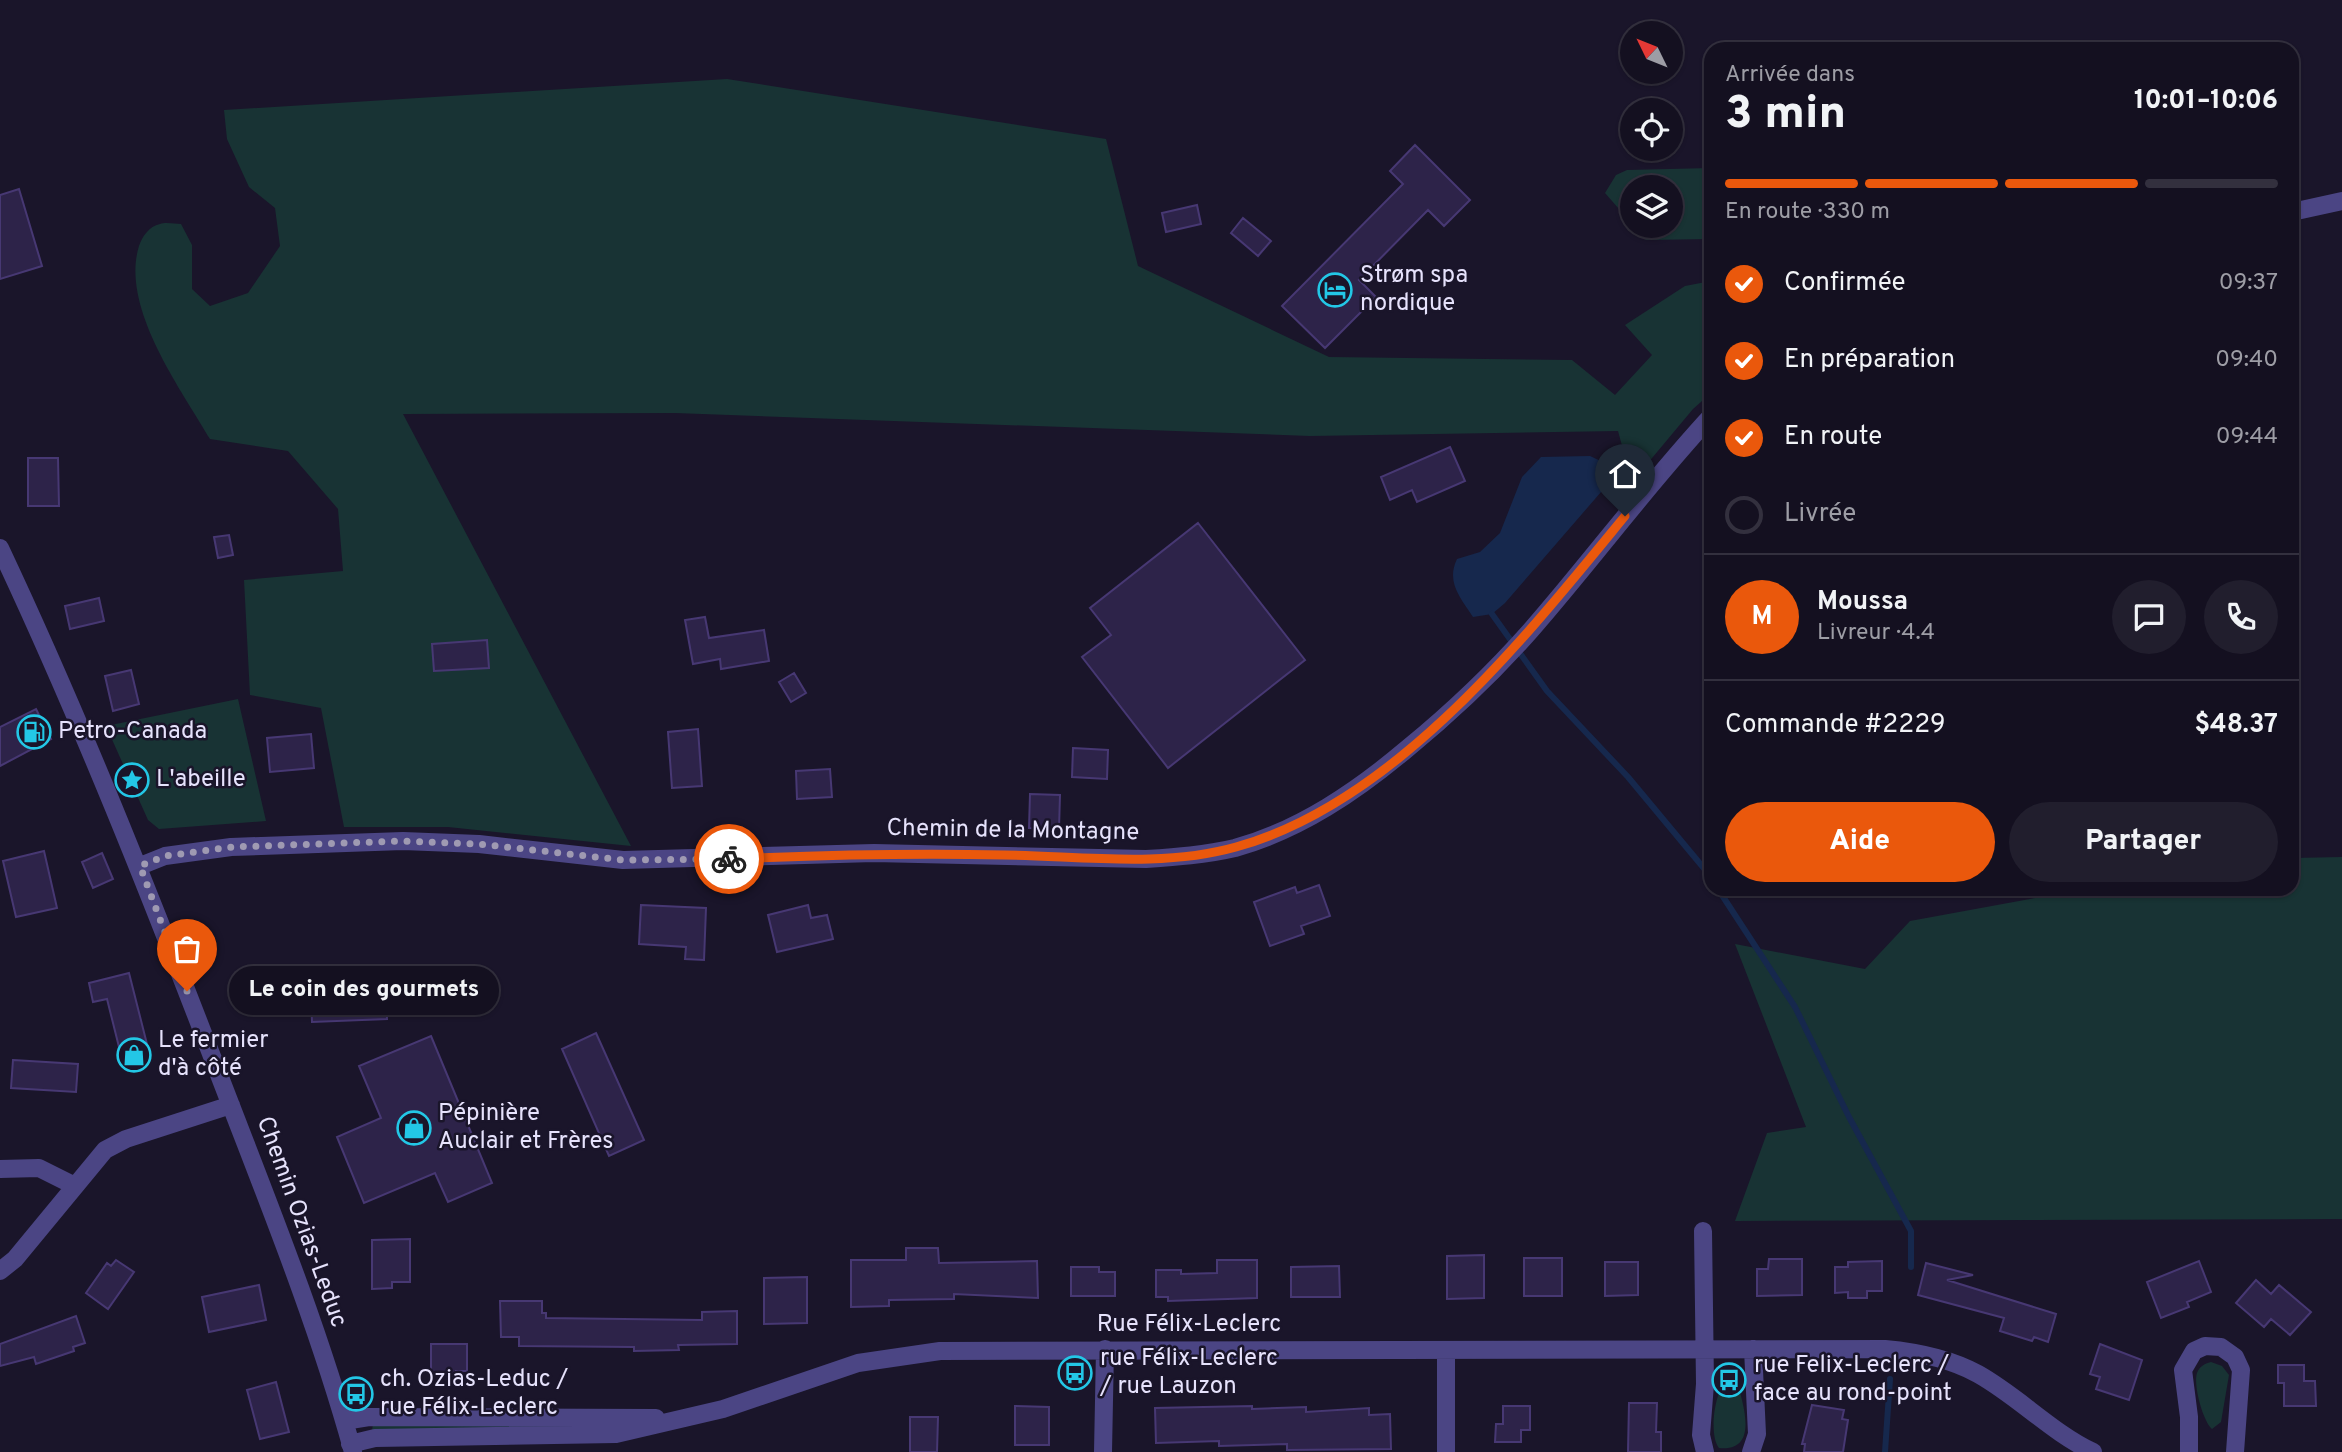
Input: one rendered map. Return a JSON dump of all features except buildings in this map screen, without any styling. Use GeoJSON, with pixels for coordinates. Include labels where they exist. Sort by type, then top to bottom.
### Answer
{"type":"FeatureCollection","features":[{"type":"Feature","properties":{"kind":"street"},"geometry":{"type":"LineString","coordinates":[[2299,210],[2342,201]]}},
{"type":"Feature","properties":{"kind":"street","name":"Chemin de la Montagne"},"geometry":{"type":"LineString","coordinates":[[140,866],[165,856],[232,847],[402,841],[479,844],[623,860],[874,853],[1146,859],[1205,854],[1263,839],[1332,805],[1420,739],[1530,631],[1704,424]]}},
{"type":"Feature","properties":{"kind":"street","name":"Chemin Ozias-Leduc"},"geometry":{"type":"LineString","coordinates":[[0,548],[55,665],[140,866],[282,1237],[352,1448]]}},
{"type":"Feature","properties":{"kind":"street"},"geometry":{"type":"LineString","coordinates":[[2,1265],[111,1146],[231,1105]]}},
{"type":"Feature","properties":{"kind":"street"},"geometry":{"type":"LineString","coordinates":[[0,1169],[39,1168],[73,1185]]}},
{"type":"Feature","properties":{"kind":"street"},"geometry":{"type":"LineString","coordinates":[[1703,1231],[1701,1435],[1705,1452]]}},
{"type":"Feature","properties":{"kind":"street"},"geometry":{"type":"LineString","coordinates":[[2189,1452],[2189,1416],[2183,1370],[2194,1351],[2210,1346],[2231,1353],[2241,1370],[2235,1452]]}},
{"type":"Feature","properties":{"kind":"street","name":"Rue Félix-Leclerc"},"geometry":{"type":"LineString","coordinates":[[352,1448],[376,1438],[616,1434],[684,1419],[878,1359],[981,1349],[1885,1349],[1935,1357],[1979,1374],[2065,1437],[2093,1452]]}},
{"type":"Feature","properties":{"kind":"street"},"geometry":{"type":"LineString","coordinates":[[1103,1452],[1105,1349]]}},
{"type":"Feature","properties":{"kind":"street"},"geometry":{"type":"LineString","coordinates":[[1751,1452],[1757,1434],[1753,1349]]}},
{"type":"Feature","properties":{"kind":"street"},"geometry":{"type":"LineString","coordinates":[[1446,1350],[1446,1452]]}},
{"type":"Feature","properties":{"kind":"street","name":"Rue Félix-Leclerc"},"geometry":{"type":"LineString","coordinates":[[344,1421],[369,1417],[684,1419]]}},
{"type":"Feature","properties":{"kind":"green space"},"geometry":{"type":"Polygon","coordinates":[[[727,79],[1106,139],[1138,266],[1329,357],[1572,360],[1615,395],[1652,355],[1625,325],[1685,286],[1704,282],[1704,399],[1632,482],[1618,431],[1310,436],[675,413],[403,414],[631,846],[448,827],[344,827],[321,708],[250,695],[244,580],[343,571],[338,509],[288,451],[210,439],[156,347],[138,295],[135,270],[139,246],[149,229],[156,225],[181,224],[192,245],[192,289],[210,306],[248,293],[280,246],[275,208],[249,187],[227,139],[224,110],[727,79]]]}},
{"type":"Feature","properties":{"kind":"green space"},"geometry":{"type":"Polygon","coordinates":[[[1704,168],[1704,239],[1644,238],[1683,238],[1683,175],[1620,175],[1620,210],[1605,193],[1616,175],[1627,170],[1704,168]]]}},
{"type":"Feature","properties":{"kind":"green space"},"geometry":{"type":"Polygon","coordinates":[[[238,699],[266,821],[159,829],[148,820],[106,726],[238,699]]]}},
{"type":"Feature","properties":{"kind":"green space"},"geometry":{"type":"Polygon","coordinates":[[[2342,857],[2342,1219],[1735,1221],[1767,1133],[1806,1127],[1735,944],[1865,969],[1910,921],[2046,896],[2299,896],[2299,858],[2342,857]]]}},
{"type":"Feature","properties":{"kind":"green space"},"geometry":{"type":"Polygon","coordinates":[[[2211,1362],[2222,1366],[2229,1375],[2221,1422],[2212,1429],[2202,1411],[2196,1379],[2201,1367],[2211,1362]]]}},
{"type":"Feature","properties":{"kind":"green space"},"geometry":{"type":"Polygon","coordinates":[[[1725,1383],[1732,1383],[1739,1388],[1746,1426],[1740,1443],[1719,1448],[1714,1434],[1714,1415],[1718,1396],[1725,1383]]]}},
{"type":"Feature","properties":{"kind":"green space"},"geometry":{"type":"Polygon","coordinates":[[[373,1423],[604,1427],[372,1431],[373,1423]]]}},
{"type":"Feature","properties":{"kind":"water"},"geometry":{"type":"Polygon","coordinates":[[[1590,456],[1605,463],[1614,477],[1505,603],[1492,614],[1473,617],[1459,596],[1454,582],[1457,559],[1480,552],[1500,533],[1522,477],[1541,457],[1590,456]]]}},
{"type":"Feature","properties":{"kind":"waterway"},"geometry":{"type":"LineString","coordinates":[[1492,614],[1547,691],[1628,777],[1704,868]]}},
{"type":"Feature","properties":{"kind":"waterway"},"geometry":{"type":"LineString","coordinates":[[1723,896],[1795,1007],[1849,1117],[1911,1231],[1911,1267]]}},
{"type":"Feature","properties":{"kind":"waterway"},"geometry":{"type":"LineString","coordinates":[[1885,1452],[1890,1379]]}},
{"type":"Feature","properties":{"kind":"way so far"},"geometry":{"type":"LineString","coordinates":[[187,991],[140,866],[165,856],[232,847],[402,841],[479,844],[623,860],[729,859]]}},
{"type":"Feature","properties":{"kind":"place","name":"Strøm spa nordique"},"geometry":{"type":"Point","coordinates":[1335,290]}},
{"type":"Feature","properties":{"kind":"place","name":"Petro-Canada"},"geometry":{"type":"Point","coordinates":[34,732]}},
{"type":"Feature","properties":{"kind":"place","name":"L'abeille"},"geometry":{"type":"Point","coordinates":[132,780]}},
{"type":"Feature","properties":{"kind":"place","name":"Le coin des gourmets"},"geometry":{"type":"Point","coordinates":[187,991]}},
{"type":"Feature","properties":{"kind":"place","name":"Le fermier d'à côté"},"geometry":{"type":"Point","coordinates":[134,1055]}},
{"type":"Feature","properties":{"kind":"place","name":"Pépinière Auclair et Frères"},"geometry":{"type":"Point","coordinates":[414,1128]}},
{"type":"Feature","properties":{"kind":"place","name":"rue Félix-Leclerc / rue Lauzon"},"geometry":{"type":"Point","coordinates":[1075,1373]}},
{"type":"Feature","properties":{"kind":"place","name":"rue Felix-Leclerc / face au rond-point"},"geometry":{"type":"Point","coordinates":[1729,1380]}},
{"type":"Feature","properties":{"kind":"place","name":"ch. Ozias-Leduc / rue Félix-Leclerc"},"geometry":{"type":"Point","coordinates":[356,1394]}},
{"type":"Feature","properties":{"kind":"route"},"geometry":{"type":"LineString","coordinates":[[729,859],[874,853],[1146,859],[1205,854],[1263,839],[1332,805],[1430,730],[1530,631],[1625,516]]}}]}
